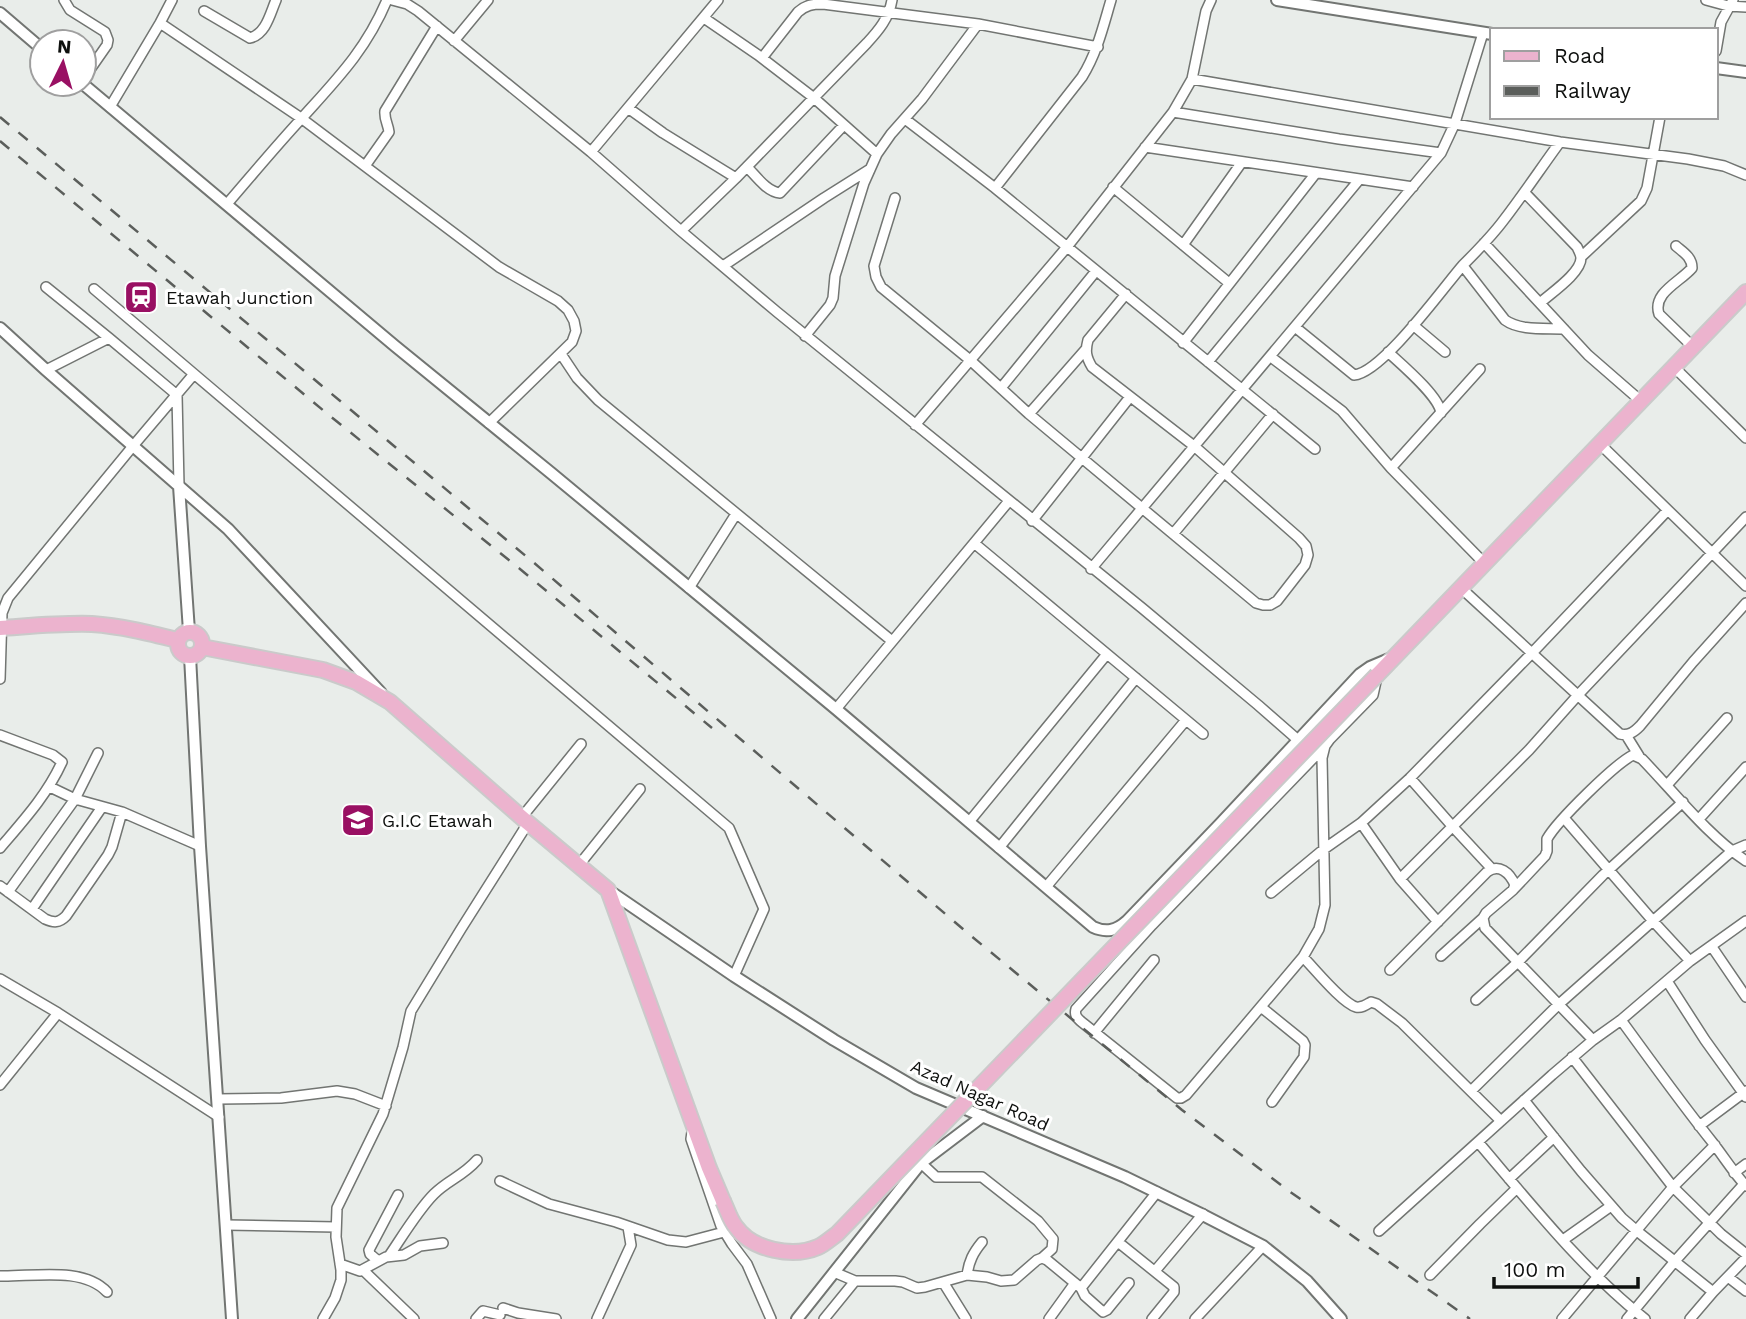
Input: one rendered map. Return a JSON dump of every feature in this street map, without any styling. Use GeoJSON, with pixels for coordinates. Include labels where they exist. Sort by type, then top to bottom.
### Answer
{"type":"FeatureCollection","features":[{"type":"Feature","properties":{"kind":"main road"},"geometry":{"type":"LineString","coordinates":[[183,635],[177,648],[182,654],[196,652],[323,670],[356,682],[390,702],[608,890],[709,1168],[736,1227],[753,1242],[776,1250],[800,1252],[819,1247],[837,1234],[1746,292]]}},
{"type":"Feature","properties":{"kind":"main road"},"geometry":{"type":"LineString","coordinates":[[1,628],[94,624],[183,635],[197,633],[202,639],[196,652]]}},
{"type":"Feature","properties":{"kind":"street"},"geometry":{"type":"LineString","coordinates":[[64,0],[70,10],[107,35],[107,45],[98,58]]}},
{"type":"Feature","properties":{"kind":"street"},"geometry":{"type":"LineString","coordinates":[[110,107],[172,0]]}},
{"type":"Feature","properties":{"kind":"street"},"geometry":{"type":"LineString","coordinates":[[204,10],[250,38],[262,31],[276,0]]}},
{"type":"Feature","properties":{"kind":"street"},"geometry":{"type":"LineString","coordinates":[[227,204],[332,86],[358,53],[389,0],[407,4],[591,152],[805,335],[1248,696],[1298,740]]}},
{"type":"Feature","properties":{"kind":"street"},"geometry":{"type":"LineString","coordinates":[[454,41],[488,0]]}},
{"type":"Feature","properties":{"kind":"street"},"geometry":{"type":"LineString","coordinates":[[591,152],[718,0]]}},
{"type":"Feature","properties":{"kind":"street"},"geometry":{"type":"LineString","coordinates":[[681,231],[747,167],[878,31],[890,12],[892,0]]}},
{"type":"Feature","properties":{"kind":"street"},"geometry":{"type":"LineString","coordinates":[[995,188],[1082,77],[1098,47],[1111,0]]}},
{"type":"Feature","properties":{"kind":"street"},"geometry":{"type":"LineString","coordinates":[[915,425],[1067,247],[1173,112],[1192,79],[1206,10],[1211,0]]}},
{"type":"Feature","properties":{"kind":"street"},"geometry":{"type":"LineString","coordinates":[[1091,569],[1441,153],[1455,124],[1488,34],[1277,0]]}},
{"type":"Feature","properties":{"kind":"street"},"geometry":{"type":"LineString","coordinates":[[1706,0],[1746,7]]}},
{"type":"Feature","properties":{"kind":"street"},"geometry":{"type":"LineString","coordinates":[[1718,39],[1721,22],[1730,3]]}},
{"type":"Feature","properties":{"kind":"street"},"geometry":{"type":"LineString","coordinates":[[762,58],[798,12],[812,4],[978,24],[1098,47]]}},
{"type":"Feature","properties":{"kind":"street"},"geometry":{"type":"LineString","coordinates":[[0,13],[28,37]]}},
{"type":"Feature","properties":{"kind":"street"},"geometry":{"type":"LineString","coordinates":[[704,18],[814,98],[877,154]]}},
{"type":"Feature","properties":{"kind":"street"},"geometry":{"type":"LineString","coordinates":[[160,23],[301,118],[499,267],[558,301],[568,310],[576,331],[572,342],[489,422]]}},
{"type":"Feature","properties":{"kind":"street"},"geometry":{"type":"LineString","coordinates":[[805,335],[833,298],[835,276],[877,154],[978,24]]}},
{"type":"Feature","properties":{"kind":"street"},"geometry":{"type":"LineString","coordinates":[[365,166],[389,132],[384,118],[385,111],[437,26]]}},
{"type":"Feature","properties":{"kind":"street"},"geometry":{"type":"LineString","coordinates":[[1718,68],[1746,72]]}},
{"type":"Feature","properties":{"kind":"street"},"geometry":{"type":"LineString","coordinates":[[1192,79],[1560,142],[1707,162],[1746,175]]}},
{"type":"Feature","properties":{"kind":"street"},"geometry":{"type":"LineString","coordinates":[[98,97],[395,346],[836,709],[1093,927],[1102,931],[1119,928],[1365,670],[1394,657]]}},
{"type":"Feature","properties":{"kind":"street"},"geometry":{"type":"LineString","coordinates":[[628,108],[736,178]]}},
{"type":"Feature","properties":{"kind":"street"},"geometry":{"type":"LineString","coordinates":[[1173,112],[1441,153]]}},
{"type":"Feature","properties":{"kind":"street"},"geometry":{"type":"LineString","coordinates":[[905,119],[995,188],[1315,449]]}},
{"type":"Feature","properties":{"kind":"street"},"geometry":{"type":"LineString","coordinates":[[1581,257],[1641,201],[1647,188],[1660,119]]}},
{"type":"Feature","properties":{"kind":"street"},"geometry":{"type":"LineString","coordinates":[[747,167],[774,193],[780,193],[844,125]]}},
{"type":"Feature","properties":{"kind":"street"},"geometry":{"type":"LineString","coordinates":[[1295,327],[1354,375],[1367,371],[1413,325],[1501,224],[1560,142]]}},
{"type":"Feature","properties":{"kind":"street"},"geometry":{"type":"LineString","coordinates":[[1145,147],[1413,187]]}},
{"type":"Feature","properties":{"kind":"street"},"geometry":{"type":"LineString","coordinates":[[1183,245],[1242,162]]}},
{"type":"Feature","properties":{"kind":"street"},"geometry":{"type":"LineString","coordinates":[[723,266],[870,169]]}},
{"type":"Feature","properties":{"kind":"street"},"geometry":{"type":"LineString","coordinates":[[1183,343],[1316,173]]}},
{"type":"Feature","properties":{"kind":"street"},"geometry":{"type":"LineString","coordinates":[[1208,362],[1359,180]]}},
{"type":"Feature","properties":{"kind":"street"},"geometry":{"type":"LineString","coordinates":[[1113,187],[1229,283]]}},
{"type":"Feature","properties":{"kind":"street"},"geometry":{"type":"LineString","coordinates":[[1525,193],[1577,247],[1581,257],[1579,267],[1573,274],[1540,303]]}},
{"type":"Feature","properties":{"kind":"street"},"geometry":{"type":"LineString","coordinates":[[895,198],[874,266],[881,287],[970,359],[1029,414],[1256,603],[1270,605],[1277,601],[1305,565],[1308,555],[1306,546],[1194,446],[1092,367],[1086,357],[1088,340],[1093,332],[1126,294]]}},
{"type":"Feature","properties":{"kind":"street"},"geometry":{"type":"LineString","coordinates":[[1484,243],[1588,355],[1642,402]]}},
{"type":"Feature","properties":{"kind":"street"},"geometry":{"type":"LineString","coordinates":[[1676,246],[1692,262],[1692,268],[1663,294],[1657,309],[1693,347]]}},
{"type":"Feature","properties":{"kind":"street"},"geometry":{"type":"LineString","coordinates":[[1463,266],[1505,320],[1523,327],[1564,329]]}},
{"type":"Feature","properties":{"kind":"street"},"geometry":{"type":"LineString","coordinates":[[1001,388],[1096,271]]}},
{"type":"Feature","properties":{"kind":"street"},"geometry":{"type":"LineString","coordinates":[[46,287],[177,395],[183,635]]}},
{"type":"Feature","properties":{"kind":"street"},"geometry":{"type":"LineString","coordinates":[[94,289],[729,828],[764,909],[734,976]]}},
{"type":"Feature","properties":{"kind":"street"},"geometry":{"type":"LineString","coordinates":[[1413,325],[1445,352]]}},
{"type":"Feature","properties":{"kind":"street"},"geometry":{"type":"LineString","coordinates":[[0,328],[228,529],[390,702]]}},
{"type":"Feature","properties":{"kind":"street"},"geometry":{"type":"LineString","coordinates":[[46,370],[109,338]]}},
{"type":"Feature","properties":{"kind":"street"},"geometry":{"type":"LineString","coordinates":[[1029,414],[1086,349]]}},
{"type":"Feature","properties":{"kind":"street"},"geometry":{"type":"LineString","coordinates":[[1388,352],[1433,396],[1441,412]]}},
{"type":"Feature","properties":{"kind":"street"},"geometry":{"type":"LineString","coordinates":[[561,354],[577,378],[598,400],[892,641]]}},
{"type":"Feature","properties":{"kind":"street"},"geometry":{"type":"LineString","coordinates":[[1271,356],[1342,411],[1391,468],[1485,564]]}},
{"type":"Feature","properties":{"kind":"street"},"geometry":{"type":"LineString","coordinates":[[1674,367],[1746,438]]}},
{"type":"Feature","properties":{"kind":"street"},"geometry":{"type":"LineString","coordinates":[[1391,468],[1480,369]]}},
{"type":"Feature","properties":{"kind":"street"},"geometry":{"type":"LineString","coordinates":[[0,679],[2,613],[8,598],[194,374]]}},
{"type":"Feature","properties":{"kind":"street"},"geometry":{"type":"LineString","coordinates":[[1032,521],[1130,397]]}},
{"type":"Feature","properties":{"kind":"street"},"geometry":{"type":"LineString","coordinates":[[1173,534],[1273,414]]}},
{"type":"Feature","properties":{"kind":"street"},"geometry":{"type":"LineString","coordinates":[[1600,444],[1746,586]]}},
{"type":"Feature","properties":{"kind":"street"},"geometry":{"type":"LineString","coordinates":[[836,709],[1009,502]]}},
{"type":"Feature","properties":{"kind":"street"},"geometry":{"type":"LineString","coordinates":[[1271,893],[1324,849],[1361,823],[1410,778],[1667,511]]}},
{"type":"Feature","properties":{"kind":"street"},"geometry":{"type":"LineString","coordinates":[[689,589],[737,514]]}},
{"type":"Feature","properties":{"kind":"street"},"geometry":{"type":"LineString","coordinates":[[1400,879],[1530,750],[1578,695],[1746,517]]}},
{"type":"Feature","properties":{"kind":"street"},"geometry":{"type":"LineString","coordinates":[[974,543],[1203,734]]}},
{"type":"Feature","properties":{"kind":"street"},"geometry":{"type":"LineString","coordinates":[[1461,588],[1620,734],[1626,735],[1640,726],[1746,603]]}},
{"type":"Feature","properties":{"kind":"street"},"geometry":{"type":"LineString","coordinates":[[196,652],[200,846],[232,1319]]}},
{"type":"Feature","properties":{"kind":"street"},"geometry":{"type":"LineString","coordinates":[[969,822],[1107,654]]}},
{"type":"Feature","properties":{"kind":"street"},"geometry":{"type":"LineString","coordinates":[[1325,746],[1322,758],[1325,905],[1319,929],[1303,957],[1186,1096],[1174,1096],[1077,1019],[1075,1013],[1078,1005],[1373,695],[1377,675]]}},
{"type":"Feature","properties":{"kind":"street"},"geometry":{"type":"LineString","coordinates":[[999,848],[1136,678]]}},
{"type":"Feature","properties":{"kind":"street"},"geometry":{"type":"LineString","coordinates":[[1667,785],[1727,718]]}},
{"type":"Feature","properties":{"kind":"street"},"geometry":{"type":"LineString","coordinates":[[1046,887],[1186,720]]}},
{"type":"Feature","properties":{"kind":"street"},"geometry":{"type":"LineString","coordinates":[[0,735],[53,755],[62,762],[50,786],[0,848]]}},
{"type":"Feature","properties":{"kind":"street"},"geometry":{"type":"LineString","coordinates":[[1626,735],[1639,756],[1699,820],[1746,861]]}},
{"type":"Feature","properties":{"kind":"street"},"geometry":{"type":"LineString","coordinates":[[323,1319],[340,1286],[337,1208],[386,1106],[411,1011],[525,820],[581,744]]}},
{"type":"Feature","properties":{"kind":"street"},"geometry":{"type":"LineString","coordinates":[[98,753],[75,799],[4,889],[53,923],[61,921],[108,855],[122,812]]}},
{"type":"Feature","properties":{"kind":"street"},"geometry":{"type":"LineString","coordinates":[[1441,957],[1545,856],[1547,839],[1564,818],[1627,758],[1639,756]]}},
{"type":"Feature","properties":{"kind":"street"},"geometry":{"type":"LineString","coordinates":[[1699,820],[1745,770]]}},
{"type":"Feature","properties":{"kind":"street"},"geometry":{"type":"LineString","coordinates":[[1410,778],[1492,869]]}},
{"type":"Feature","properties":{"kind":"street"},"geometry":{"type":"LineString","coordinates":[[50,786],[75,799],[122,812],[200,846]]}},
{"type":"Feature","properties":{"kind":"street"},"geometry":{"type":"LineString","coordinates":[[579,865],[640,789]]}},
{"type":"Feature","properties":{"kind":"street"},"geometry":{"type":"LineString","coordinates":[[1476,1000],[1683,802]]}},
{"type":"Feature","properties":{"kind":"street"},"geometry":{"type":"LineString","coordinates":[[32,909],[102,807]]}},
{"type":"Feature","properties":{"kind":"street"},"geometry":{"type":"LineString","coordinates":[[1564,818],[1690,961]]}},
{"type":"Feature","properties":{"kind":"street"},"geometry":{"type":"LineString","coordinates":[[1361,823],[1400,879],[1438,922]]}},
{"type":"Feature","properties":{"kind":"street"},"geometry":{"type":"LineString","coordinates":[[1471,1091],[1558,1005],[1732,851],[1746,845]]}},
{"type":"Feature","properties":{"kind":"street"},"geometry":{"type":"LineString","coordinates":[[1390,970],[1492,869],[1502,869],[1514,880],[1513,890]]}},
{"type":"Feature","properties":{"kind":"street","name":"Azad Nagar Road"},"geometry":{"type":"LineString","coordinates":[[608,890],[734,976],[916,1088],[1125,1177],[1263,1246],[1307,1281],[1341,1319]]}},
{"type":"Feature","properties":{"kind":"street"},"geometry":{"type":"LineString","coordinates":[[1483,918],[1485,928],[1593,1040]]}},
{"type":"Feature","properties":{"kind":"street"},"geometry":{"type":"LineString","coordinates":[[1379,1231],[1593,1040],[1621,1020],[1690,961],[1746,921]]}},
{"type":"Feature","properties":{"kind":"street"},"geometry":{"type":"LineString","coordinates":[[1712,947],[1746,997]]}},
{"type":"Feature","properties":{"kind":"street"},"geometry":{"type":"LineString","coordinates":[[1303,957],[1346,1001],[1355,1007],[1363,1007],[1371,1002],[1377,1004],[1402,1023],[1501,1121]]}},
{"type":"Feature","properties":{"kind":"street"},"geometry":{"type":"LineString","coordinates":[[1094,1032],[1154,960]]}},
{"type":"Feature","properties":{"kind":"street"},"geometry":{"type":"LineString","coordinates":[[0,979],[58,1013],[219,1117]]}},
{"type":"Feature","properties":{"kind":"street"},"geometry":{"type":"LineString","coordinates":[[1667,981],[1705,1040],[1745,1094],[1699,1126]]}},
{"type":"Feature","properties":{"kind":"street"},"geometry":{"type":"LineString","coordinates":[[1261,1007],[1305,1045],[1304,1057],[1272,1102]]}},
{"type":"Feature","properties":{"kind":"street"},"geometry":{"type":"LineString","coordinates":[[0,1085],[58,1013]]}},
{"type":"Feature","properties":{"kind":"street"},"geometry":{"type":"LineString","coordinates":[[1621,1020],[1745,1185],[1675,1261],[1627,1319]]}},
{"type":"Feature","properties":{"kind":"street"},"geometry":{"type":"LineString","coordinates":[[1573,1058],[1674,1187],[1746,1256],[1690,1319]]}},
{"type":"Feature","properties":{"kind":"street"},"geometry":{"type":"LineString","coordinates":[[218,1099],[281,1098],[337,1091],[355,1094],[386,1106]]}},
{"type":"Feature","properties":{"kind":"street"},"geometry":{"type":"LineString","coordinates":[[1524,1100],[1611,1206],[1637,1231],[1713,1292]]}},
{"type":"Feature","properties":{"kind":"street"},"geometry":{"type":"LineString","coordinates":[[797,1319],[920,1163],[983,1116]]}},
{"type":"Feature","properties":{"kind":"street"},"geometry":{"type":"LineString","coordinates":[[695,1130],[691,1139],[724,1232],[747,1264],[771,1319]]}},
{"type":"Feature","properties":{"kind":"street"},"geometry":{"type":"LineString","coordinates":[[1509,1179],[1554,1137]]}},
{"type":"Feature","properties":{"kind":"street"},"geometry":{"type":"LineString","coordinates":[[1478,1142],[1563,1240],[1598,1277],[1645,1319]]}},
{"type":"Feature","properties":{"kind":"street"},"geometry":{"type":"LineString","coordinates":[[1562,1319],[1674,1187],[1715,1145]]}},
{"type":"Feature","properties":{"kind":"street"},"geometry":{"type":"LineString","coordinates":[[389,1256],[429,1198],[468,1170],[477,1160]]}},
{"type":"Feature","properties":{"kind":"street"},"geometry":{"type":"LineString","coordinates":[[834,1272],[855,1281],[903,1282],[917,1288],[967,1275],[1008,1281],[1014,1280],[1052,1249],[1053,1239],[1038,1221],[982,1177],[936,1177],[920,1163]]}},
{"type":"Feature","properties":{"kind":"street"},"geometry":{"type":"LineString","coordinates":[[1734,1173],[1746,1164]]}},
{"type":"Feature","properties":{"kind":"street"},"geometry":{"type":"LineString","coordinates":[[500,1181],[549,1204],[616,1222],[661,1239],[685,1242],[724,1232]]}},
{"type":"Feature","properties":{"kind":"street"},"geometry":{"type":"LineString","coordinates":[[1430,1275],[1517,1188]]}},
{"type":"Feature","properties":{"kind":"street"},"geometry":{"type":"LineString","coordinates":[[1049,1319],[1118,1242],[1157,1192]]}},
{"type":"Feature","properties":{"kind":"street"},"geometry":{"type":"LineString","coordinates":[[377,1260],[369,1250],[397,1195]]}},
{"type":"Feature","properties":{"kind":"street"},"geometry":{"type":"LineString","coordinates":[[1563,1240],[1611,1206]]}},
{"type":"Feature","properties":{"kind":"street"},"geometry":{"type":"LineString","coordinates":[[1155,1271],[1203,1214]]}},
{"type":"Feature","properties":{"kind":"street"},"geometry":{"type":"LineString","coordinates":[[226,1225],[336,1227]]}},
{"type":"Feature","properties":{"kind":"street"},"geometry":{"type":"LineString","coordinates":[[597,1319],[631,1245],[628,1227]]}},
{"type":"Feature","properties":{"kind":"street"},"geometry":{"type":"LineString","coordinates":[[967,1275],[971,1256],[982,1242]]}},
{"type":"Feature","properties":{"kind":"street"},"geometry":{"type":"LineString","coordinates":[[1118,1242],[1175,1289],[1152,1319]]}},
{"type":"Feature","properties":{"kind":"street"},"geometry":{"type":"LineString","coordinates":[[340,1264],[363,1270],[377,1260],[404,1255],[420,1246],[443,1243]]}},
{"type":"Feature","properties":{"kind":"street"},"geometry":{"type":"LineString","coordinates":[[1195,1319],[1263,1246]]}},
{"type":"Feature","properties":{"kind":"street"},"geometry":{"type":"LineString","coordinates":[[1042,1258],[1078,1285],[1085,1296],[1103,1312],[1129,1283]]}},
{"type":"Feature","properties":{"kind":"street"},"geometry":{"type":"LineString","coordinates":[[363,1270],[414,1319]]}},
{"type":"Feature","properties":{"kind":"street"},"geometry":{"type":"LineString","coordinates":[[0,1276],[66,1275],[93,1281],[107,1292]]}},
{"type":"Feature","properties":{"kind":"street"},"geometry":{"type":"LineString","coordinates":[[1728,1277],[1746,1291]]}},
{"type":"Feature","properties":{"kind":"street"},"geometry":{"type":"LineString","coordinates":[[824,1319],[855,1281]]}},
{"type":"Feature","properties":{"kind":"street"},"geometry":{"type":"LineString","coordinates":[[943,1282],[966,1319]]}},
{"type":"Feature","properties":{"kind":"street"},"geometry":{"type":"LineString","coordinates":[[476,1319],[483,1311],[556,1319]]}},
{"type":"Feature","properties":{"kind":"railway"},"geometry":{"type":"LineString","coordinates":[[0,117],[533,562],[970,935],[1182,1110],[1289,1191],[1470,1319]]}},
{"type":"Feature","properties":{"kind":"railway"},"geometry":{"type":"LineString","coordinates":[[0,141],[330,416],[712,728]]}},
{"type":"Feature","properties":{"kind":"place","name":"Etawah Junction"},"geometry":{"type":"Point","coordinates":[141,297]}},
{"type":"Feature","properties":{"kind":"place","name":"G.I.C Etawah"},"geometry":{"type":"Point","coordinates":[358,820]}}]}
